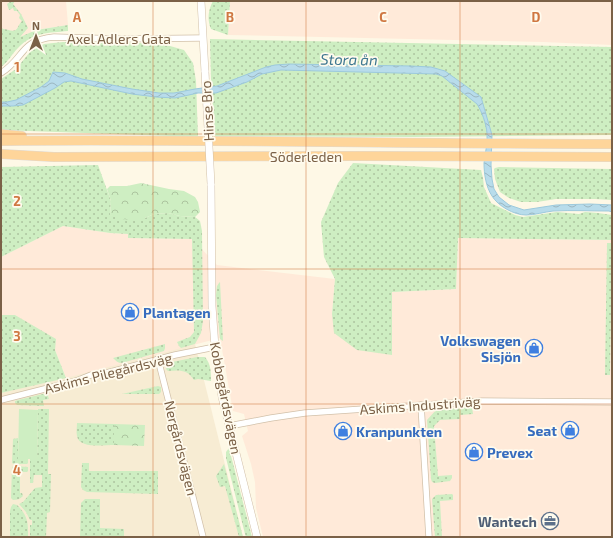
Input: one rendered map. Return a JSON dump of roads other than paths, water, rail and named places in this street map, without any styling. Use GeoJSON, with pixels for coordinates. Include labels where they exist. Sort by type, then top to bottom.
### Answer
{"type":"FeatureCollection","features":[{"type":"Feature","properties":{"kind":"highway"},"geometry":{"type":"LineString","coordinates":[[1,134],[62,140]]}},
{"type":"Feature","properties":{"kind":"highway","name":"Söderleden"},"geometry":{"type":"LineString","coordinates":[[1,141],[62,140],[612,144]]}},
{"type":"Feature","properties":{"kind":"highway","name":"Söderleden"},"geometry":{"type":"LineString","coordinates":[[1,154],[54,157],[612,157]]}},
{"type":"Feature","properties":{"kind":"highway"},"geometry":{"type":"LineString","coordinates":[[1,160],[54,157]]}},
{"type":"Feature","properties":{"kind":"street","name":"Hinse Bro"},"geometry":{"type":"LineString","coordinates":[[200,1],[211,184]]}},
{"type":"Feature","properties":{"kind":"street","name":"Axel Adlers Gata"},"geometry":{"type":"LineString","coordinates":[[1,73],[8,68],[27,46],[45,38],[202,38]]}},
{"type":"Feature","properties":{"kind":"street","name":"Kobbegårdsvägen"},"geometry":{"type":"LineString","coordinates":[[211,184],[214,347],[222,397],[257,537]]}},
{"type":"Feature","properties":{"kind":"street","name":"Askims Pilegårdsväg"},"geometry":{"type":"LineString","coordinates":[[1,400],[76,381],[91,375],[99,375],[158,359],[214,347]]}},
{"type":"Feature","properties":{"kind":"street","name":"Nergårdsvägen"},"geometry":{"type":"LineString","coordinates":[[158,359],[203,537]]}},
{"type":"Feature","properties":{"kind":"street","name":"Askims Industriväg"},"geometry":{"type":"LineString","coordinates":[[229,426],[305,412],[482,401],[612,402]]}},
{"type":"Feature","properties":{"kind":"street"},"geometry":{"type":"LineString","coordinates":[[421,405],[429,537]]}},
{"type":"Feature","properties":{"kind":"water"},"geometry":{"type":"Polygon","coordinates":[[[289,64],[411,66],[431,67],[445,71],[481,97],[492,135],[492,179],[494,189],[499,197],[509,205],[524,210],[556,205],[590,204],[612,205],[612,212],[553,211],[533,215],[521,215],[512,212],[498,203],[488,189],[484,172],[487,133],[481,110],[477,104],[442,76],[436,74],[281,70],[262,74],[247,82],[216,93],[198,93],[175,98],[132,94],[71,81],[64,82],[23,105],[1,106],[1,102],[16,100],[41,87],[49,81],[53,72],[65,73],[82,79],[132,89],[159,93],[174,93],[217,86],[266,67],[289,64]]]}},
{"type":"Feature","properties":{"kind":"place","name":"Plantagen"},"geometry":{"type":"Point","coordinates":[130,312]}},
{"type":"Feature","properties":{"kind":"place","name":"Volkswagen Sisjön"},"geometry":{"type":"Point","coordinates":[534,348]}},
{"type":"Feature","properties":{"kind":"place","name":"Seat"},"geometry":{"type":"Point","coordinates":[570,430]}},
{"type":"Feature","properties":{"kind":"place","name":"Kranpunkten"},"geometry":{"type":"Point","coordinates":[343,431]}},
{"type":"Feature","properties":{"kind":"place","name":"Prevex"},"geometry":{"type":"Point","coordinates":[474,452]}},
{"type":"Feature","properties":{"kind":"place","name":"Wantech"},"geometry":{"type":"Point","coordinates":[550,521]}},
{"type":"Feature","properties":{"kind":"water label","name":"Stora ån"},"geometry":{"type":"Point","coordinates":[349,59]}}]}
